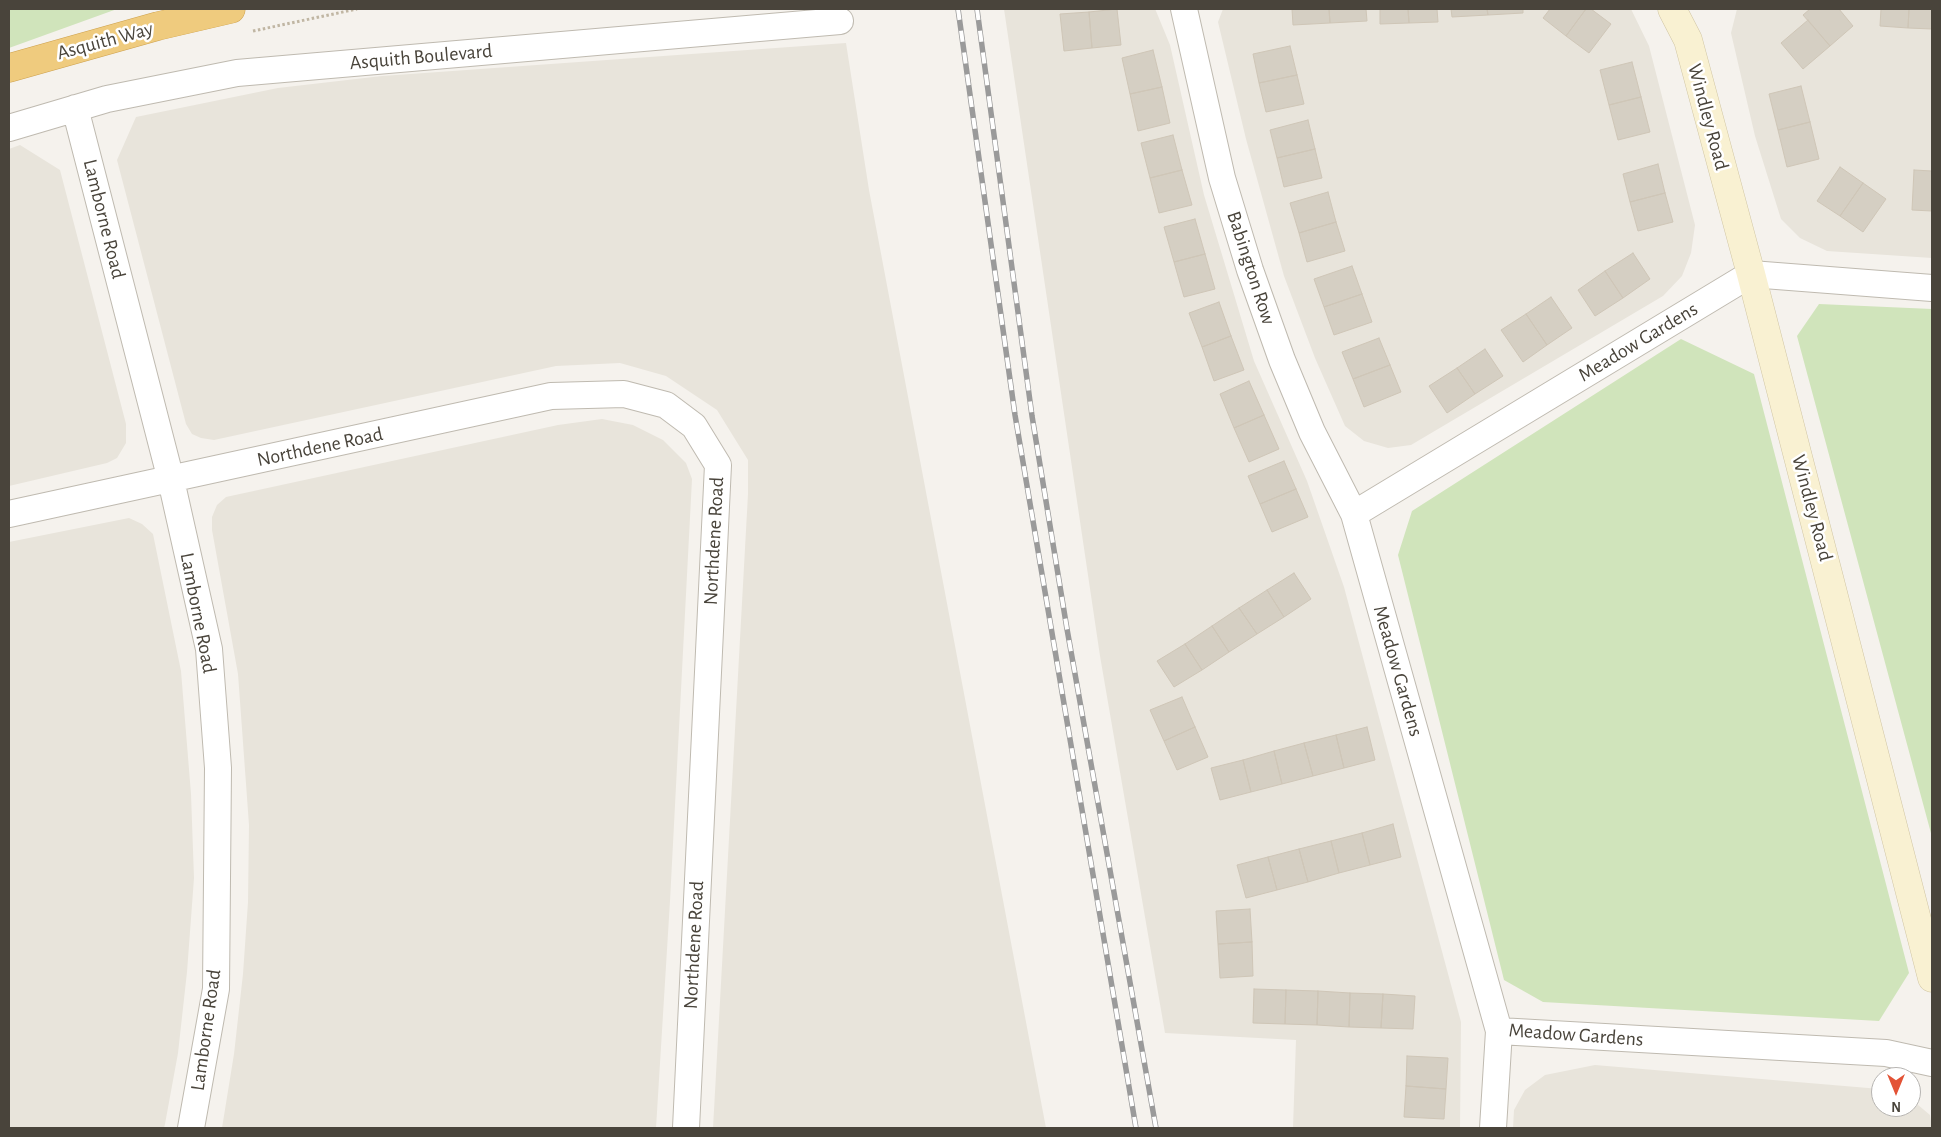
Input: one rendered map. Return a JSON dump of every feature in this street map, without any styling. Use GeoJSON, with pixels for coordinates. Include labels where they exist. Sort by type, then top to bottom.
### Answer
{"type":"FeatureCollection","features":[{"type":"Feature","properties":{"kind":"highway","name":"Asquith Way"},"geometry":{"type":"LineString","coordinates":[[9,68],[158,26],[232,9]]}},
{"type":"Feature","properties":{"kind":"street","name":"Babington Row"},"geometry":{"type":"LineString","coordinates":[[1184,9],[1222,178],[1250,270],[1282,360],[1312,432],[1354,514]]}},
{"type":"Feature","properties":{"kind":"street","name":"Windley Road"},"geometry":{"type":"LineString","coordinates":[[1672,9],[1688,40],[1751,274],[1932,978]]}},
{"type":"Feature","properties":{"kind":"street","name":"Windley Road"},"geometry":{"type":"LineString","coordinates":[[1688,40],[1691,9]]}},
{"type":"Feature","properties":{"kind":"street","name":"Asquith Boulevard"},"geometry":{"type":"LineString","coordinates":[[9,128],[108,99],[237,74],[840,21]]}},
{"type":"Feature","properties":{"kind":"street","name":"Lamborne Road"},"geometry":{"type":"LineString","coordinates":[[75,108],[171,480],[209,649],[218,768],[216,989],[191,1128]]}},
{"type":"Feature","properties":{"kind":"street","name":"Meadow Gardens"},"geometry":{"type":"LineString","coordinates":[[1751,274],[1354,514],[1499,1031],[1886,1053],[1932,1063]]}},
{"type":"Feature","properties":{"kind":"street"},"geometry":{"type":"LineString","coordinates":[[1751,274],[1932,288]]}},
{"type":"Feature","properties":{"kind":"street","name":"Northdene Road"},"geometry":{"type":"LineString","coordinates":[[9,514],[551,396],[624,394],[666,405],[694,426],[718,465],[686,1128]]}},
{"type":"Feature","properties":{"kind":"street"},"geometry":{"type":"LineString","coordinates":[[1493,1128],[1499,1031]]}},
{"type":"Feature","properties":{"kind":"shaded area"},"geometry":{"type":"Polygon","coordinates":[[[1004,9],[1155,9],[1170,45],[1204,195],[1254,361],[1307,481],[1344,587],[1461,1022],[1460,1128],[1293,1128],[1296,1040],[1165,1033],[1100,656],[1004,9]]]}},
{"type":"Feature","properties":{"kind":"shaded area"},"geometry":{"type":"Polygon","coordinates":[[[1223,9],[1631,9],[1649,46],[1695,225],[1691,253],[1682,276],[1663,296],[1411,445],[1388,448],[1364,441],[1345,426],[1315,358],[1284,276],[1246,139],[1218,22],[1223,9]]]}},
{"type":"Feature","properties":{"kind":"shaded area"},"geometry":{"type":"Polygon","coordinates":[[[1737,9],[1932,9],[1932,258],[1827,251],[1800,238],[1781,219],[1755,136],[1731,33],[1737,9]]]}},
{"type":"Feature","properties":{"kind":"shaded area"},"geometry":{"type":"Polygon","coordinates":[[[846,43],[869,190],[1046,1128],[713,1128],[748,494],[748,460],[717,410],[666,376],[620,363],[556,366],[214,440],[201,438],[192,434],[186,424],[117,160],[136,117],[278,88],[382,76],[846,43]]]}},
{"type":"Feature","properties":{"kind":"shaded area"},"geometry":{"type":"Polygon","coordinates":[[[20,145],[60,170],[126,424],[126,443],[117,458],[107,463],[9,486],[9,149],[20,145]]]}},
{"type":"Feature","properties":{"kind":"shaded area"},"geometry":{"type":"Polygon","coordinates":[[[602,419],[633,425],[663,440],[686,463],[692,479],[656,1128],[222,1128],[234,1054],[243,974],[248,902],[249,825],[238,674],[212,530],[212,517],[217,505],[226,497],[558,425],[602,419]]]}},
{"type":"Feature","properties":{"kind":"shaded area"},"geometry":{"type":"Polygon","coordinates":[[[129,518],[142,524],[153,534],[181,671],[191,794],[194,878],[187,972],[178,1053],[165,1124],[164,1128],[9,1128],[9,542],[129,518]]]}},
{"type":"Feature","properties":{"kind":"shaded area"},"geometry":{"type":"Polygon","coordinates":[[[1595,1065],[1871,1088],[1871,1117],[1921,1117],[1921,1107],[1930,1115],[1932,1128],[1513,1128],[1514,1110],[1525,1090],[1545,1075],[1595,1065]]]}},
{"type":"Feature","properties":{"kind":"green space"},"geometry":{"type":"Polygon","coordinates":[[[9,9],[117,9],[9,48],[9,9]]]}},
{"type":"Feature","properties":{"kind":"green space"},"geometry":{"type":"Polygon","coordinates":[[[1819,304],[1932,309],[1932,837],[1797,336],[1819,304]]]}},
{"type":"Feature","properties":{"kind":"green space"},"geometry":{"type":"Polygon","coordinates":[[[1681,339],[1754,374],[1909,973],[1879,1021],[1543,1002],[1504,980],[1398,555],[1412,511],[1681,339]]]}},
{"type":"Feature","properties":{"kind":"building"},"geometry":{"type":"Polygon","coordinates":[[[1117,9],[1121,45],[1092,48],[1089,12],[1117,9]]]}},
{"type":"Feature","properties":{"kind":"building"},"geometry":{"type":"Polygon","coordinates":[[[1292,9],[1329,9],[1330,23],[1293,25],[1292,9]]]}},
{"type":"Feature","properties":{"kind":"building"},"geometry":{"type":"Polygon","coordinates":[[[1329,9],[1366,9],[1367,21],[1330,23],[1329,9]]]}},
{"type":"Feature","properties":{"kind":"building"},"geometry":{"type":"Polygon","coordinates":[[[1380,9],[1408,9],[1409,23],[1380,24],[1380,9]]]}},
{"type":"Feature","properties":{"kind":"building"},"geometry":{"type":"Polygon","coordinates":[[[1408,9],[1437,9],[1438,22],[1409,23],[1408,9]]]}},
{"type":"Feature","properties":{"kind":"building"},"geometry":{"type":"Polygon","coordinates":[[[1451,9],[1487,9],[1488,15],[1452,17],[1451,9]]]}},
{"type":"Feature","properties":{"kind":"building"},"geometry":{"type":"Polygon","coordinates":[[[1487,9],[1523,9],[1523,13],[1488,15],[1487,9]]]}},
{"type":"Feature","properties":{"kind":"building"},"geometry":{"type":"Polygon","coordinates":[[[1550,9],[1586,9],[1566,36],[1543,18],[1550,9]]]}},
{"type":"Feature","properties":{"kind":"building"},"geometry":{"type":"Polygon","coordinates":[[[1586,9],[1591,9],[1611,24],[1589,53],[1566,36],[1586,9]]]}},
{"type":"Feature","properties":{"kind":"building"},"geometry":{"type":"Polygon","coordinates":[[[1810,9],[1839,9],[1853,26],[1830,46],[1803,15],[1810,9]]]}},
{"type":"Feature","properties":{"kind":"building"},"geometry":{"type":"Polygon","coordinates":[[[1881,9],[1909,9],[1908,28],[1880,26],[1881,9]]]}},
{"type":"Feature","properties":{"kind":"building"},"geometry":{"type":"Polygon","coordinates":[[[1909,9],[1932,9],[1932,29],[1908,28],[1909,9]]]}},
{"type":"Feature","properties":{"kind":"building"},"geometry":{"type":"Polygon","coordinates":[[[1089,12],[1092,48],[1064,51],[1060,14],[1089,12]]]}},
{"type":"Feature","properties":{"kind":"building"},"geometry":{"type":"Polygon","coordinates":[[[1808,20],[1830,46],[1803,69],[1781,43],[1808,20]]]}},
{"type":"Feature","properties":{"kind":"building"},"geometry":{"type":"Polygon","coordinates":[[[1290,46],[1297,75],[1259,83],[1253,54],[1290,46]]]}},
{"type":"Feature","properties":{"kind":"building"},"geometry":{"type":"Polygon","coordinates":[[[1153,50],[1162,87],[1130,94],[1122,58],[1153,50]]]}},
{"type":"Feature","properties":{"kind":"building"},"geometry":{"type":"Polygon","coordinates":[[[1632,62],[1641,97],[1609,105],[1600,70],[1632,62]]]}},
{"type":"Feature","properties":{"kind":"building"},"geometry":{"type":"Polygon","coordinates":[[[1297,75],[1304,104],[1266,112],[1259,83],[1297,75]]]}},
{"type":"Feature","properties":{"kind":"building"},"geometry":{"type":"Polygon","coordinates":[[[1801,86],[1810,122],[1778,130],[1769,94],[1801,86]]]}},
{"type":"Feature","properties":{"kind":"building"},"geometry":{"type":"Polygon","coordinates":[[[1162,87],[1170,123],[1138,131],[1130,94],[1162,87]]]}},
{"type":"Feature","properties":{"kind":"building"},"geometry":{"type":"Polygon","coordinates":[[[1641,97],[1650,132],[1618,140],[1609,105],[1641,97]]]}},
{"type":"Feature","properties":{"kind":"building"},"geometry":{"type":"Polygon","coordinates":[[[1308,120],[1315,149],[1277,158],[1270,130],[1308,120]]]}},
{"type":"Feature","properties":{"kind":"building"},"geometry":{"type":"Polygon","coordinates":[[[1810,122],[1819,159],[1787,167],[1778,130],[1810,122]]]}},
{"type":"Feature","properties":{"kind":"building"},"geometry":{"type":"Polygon","coordinates":[[[1173,135],[1182,170],[1150,178],[1141,143],[1173,135]]]}},
{"type":"Feature","properties":{"kind":"building"},"geometry":{"type":"Polygon","coordinates":[[[1315,149],[1322,178],[1284,187],[1277,158],[1315,149]]]}},
{"type":"Feature","properties":{"kind":"building"},"geometry":{"type":"Polygon","coordinates":[[[1658,164],[1665,193],[1630,202],[1623,174],[1658,164]]]}},
{"type":"Feature","properties":{"kind":"building"},"geometry":{"type":"Polygon","coordinates":[[[1840,167],[1863,183],[1840,216],[1817,201],[1840,167]]]}},
{"type":"Feature","properties":{"kind":"building"},"geometry":{"type":"Polygon","coordinates":[[[1182,170],[1192,205],[1159,213],[1150,178],[1182,170]]]}},
{"type":"Feature","properties":{"kind":"building"},"geometry":{"type":"Polygon","coordinates":[[[1914,170],[1932,171],[1932,211],[1912,210],[1914,170]]]}},
{"type":"Feature","properties":{"kind":"building"},"geometry":{"type":"Polygon","coordinates":[[[1863,183],[1886,199],[1863,232],[1840,216],[1863,183]]]}},
{"type":"Feature","properties":{"kind":"building"},"geometry":{"type":"Polygon","coordinates":[[[1328,192],[1336,222],[1299,233],[1290,203],[1328,192]]]}},
{"type":"Feature","properties":{"kind":"building"},"geometry":{"type":"Polygon","coordinates":[[[1665,193],[1673,222],[1638,231],[1630,202],[1665,193]]]}},
{"type":"Feature","properties":{"kind":"building"},"geometry":{"type":"Polygon","coordinates":[[[1195,219],[1205,254],[1174,262],[1164,227],[1195,219]]]}},
{"type":"Feature","properties":{"kind":"building"},"geometry":{"type":"Polygon","coordinates":[[[1336,222],[1345,251],[1307,262],[1299,233],[1336,222]]]}},
{"type":"Feature","properties":{"kind":"building"},"geometry":{"type":"Polygon","coordinates":[[[1633,253],[1650,279],[1623,298],[1605,271],[1633,253]]]}},
{"type":"Feature","properties":{"kind":"building"},"geometry":{"type":"Polygon","coordinates":[[[1205,254],[1215,289],[1184,297],[1174,262],[1205,254]]]}},
{"type":"Feature","properties":{"kind":"building"},"geometry":{"type":"Polygon","coordinates":[[[1352,266],[1362,294],[1324,307],[1314,279],[1352,266]]]}},
{"type":"Feature","properties":{"kind":"building"},"geometry":{"type":"Polygon","coordinates":[[[1605,271],[1623,298],[1595,316],[1578,290],[1605,271]]]}},
{"type":"Feature","properties":{"kind":"building"},"geometry":{"type":"Polygon","coordinates":[[[1362,294],[1372,322],[1334,335],[1324,307],[1362,294]]]}},
{"type":"Feature","properties":{"kind":"building"},"geometry":{"type":"Polygon","coordinates":[[[1551,297],[1572,328],[1547,345],[1526,314],[1551,297]]]}},
{"type":"Feature","properties":{"kind":"building"},"geometry":{"type":"Polygon","coordinates":[[[1219,302],[1231,336],[1202,347],[1189,313],[1219,302]]]}},
{"type":"Feature","properties":{"kind":"building"},"geometry":{"type":"Polygon","coordinates":[[[1526,314],[1547,345],[1523,362],[1501,330],[1526,314]]]}},
{"type":"Feature","properties":{"kind":"building"},"geometry":{"type":"Polygon","coordinates":[[[1231,336],[1244,370],[1214,381],[1202,347],[1231,336]]]}},
{"type":"Feature","properties":{"kind":"building"},"geometry":{"type":"Polygon","coordinates":[[[1379,338],[1390,365],[1353,379],[1342,352],[1379,338]]]}},
{"type":"Feature","properties":{"kind":"building"},"geometry":{"type":"Polygon","coordinates":[[[1485,349],[1503,376],[1475,394],[1457,368],[1485,349]]]}},
{"type":"Feature","properties":{"kind":"building"},"geometry":{"type":"Polygon","coordinates":[[[1390,365],[1401,392],[1364,407],[1353,379],[1390,365]]]}},
{"type":"Feature","properties":{"kind":"building"},"geometry":{"type":"Polygon","coordinates":[[[1457,368],[1475,394],[1447,413],[1429,386],[1457,368]]]}},
{"type":"Feature","properties":{"kind":"building"},"geometry":{"type":"Polygon","coordinates":[[[1249,381],[1264,415],[1234,428],[1220,394],[1249,381]]]}},
{"type":"Feature","properties":{"kind":"building"},"geometry":{"type":"Polygon","coordinates":[[[1264,415],[1279,449],[1249,462],[1234,428],[1264,415]]]}},
{"type":"Feature","properties":{"kind":"building"},"geometry":{"type":"Polygon","coordinates":[[[1284,461],[1296,489],[1260,504],[1248,476],[1284,461]]]}},
{"type":"Feature","properties":{"kind":"building"},"geometry":{"type":"Polygon","coordinates":[[[1296,489],[1308,517],[1272,532],[1260,504],[1296,489]]]}},
{"type":"Feature","properties":{"kind":"building"},"geometry":{"type":"Polygon","coordinates":[[[1294,573],[1311,599],[1284,617],[1267,590],[1294,573]]]}},
{"type":"Feature","properties":{"kind":"building"},"geometry":{"type":"Polygon","coordinates":[[[1267,590],[1284,617],[1257,634],[1239,608],[1267,590]]]}},
{"type":"Feature","properties":{"kind":"building"},"geometry":{"type":"Polygon","coordinates":[[[1239,608],[1257,634],[1229,652],[1212,626],[1239,608]]]}},
{"type":"Feature","properties":{"kind":"building"},"geometry":{"type":"Polygon","coordinates":[[[1212,626],[1229,652],[1202,670],[1185,644],[1212,626]]]}},
{"type":"Feature","properties":{"kind":"building"},"geometry":{"type":"Polygon","coordinates":[[[1185,644],[1202,670],[1174,687],[1157,661],[1185,644]]]}},
{"type":"Feature","properties":{"kind":"building"},"geometry":{"type":"Polygon","coordinates":[[[1182,697],[1195,727],[1164,741],[1150,710],[1182,697]]]}},
{"type":"Feature","properties":{"kind":"building"},"geometry":{"type":"Polygon","coordinates":[[[1195,727],[1208,757],[1177,770],[1164,741],[1195,727]]]}},
{"type":"Feature","properties":{"kind":"building"},"geometry":{"type":"Polygon","coordinates":[[[1367,727],[1375,760],[1344,768],[1336,735],[1367,727]]]}},
{"type":"Feature","properties":{"kind":"building"},"geometry":{"type":"Polygon","coordinates":[[[1336,735],[1344,768],[1313,776],[1304,743],[1336,735]]]}},
{"type":"Feature","properties":{"kind":"building"},"geometry":{"type":"Polygon","coordinates":[[[1304,743],[1313,776],[1282,784],[1274,751],[1304,743]]]}},
{"type":"Feature","properties":{"kind":"building"},"geometry":{"type":"Polygon","coordinates":[[[1274,751],[1282,784],[1251,792],[1243,760],[1274,751]]]}},
{"type":"Feature","properties":{"kind":"building"},"geometry":{"type":"Polygon","coordinates":[[[1243,760],[1251,792],[1220,800],[1211,768],[1243,760]]]}},
{"type":"Feature","properties":{"kind":"building"},"geometry":{"type":"Polygon","coordinates":[[[1393,824],[1401,857],[1370,865],[1362,833],[1393,824]]]}},
{"type":"Feature","properties":{"kind":"building"},"geometry":{"type":"Polygon","coordinates":[[[1362,833],[1370,865],[1339,873],[1331,841],[1362,833]]]}},
{"type":"Feature","properties":{"kind":"building"},"geometry":{"type":"Polygon","coordinates":[[[1331,841],[1339,873],[1308,882],[1299,849],[1331,841]]]}},
{"type":"Feature","properties":{"kind":"building"},"geometry":{"type":"Polygon","coordinates":[[[1299,849],[1308,882],[1277,890],[1268,857],[1299,849]]]}},
{"type":"Feature","properties":{"kind":"building"},"geometry":{"type":"Polygon","coordinates":[[[1268,857],[1277,890],[1246,898],[1237,865],[1268,857]]]}},
{"type":"Feature","properties":{"kind":"building"},"geometry":{"type":"Polygon","coordinates":[[[1250,909],[1252,942],[1218,944],[1216,911],[1250,909]]]}},
{"type":"Feature","properties":{"kind":"building"},"geometry":{"type":"Polygon","coordinates":[[[1252,942],[1253,976],[1220,978],[1218,944],[1252,942]]]}},
{"type":"Feature","properties":{"kind":"building"},"geometry":{"type":"Polygon","coordinates":[[[1254,989],[1286,990],[1285,1024],[1253,1023],[1254,989]]]}},
{"type":"Feature","properties":{"kind":"building"},"geometry":{"type":"Polygon","coordinates":[[[1286,990],[1318,991],[1317,1025],[1285,1024],[1286,990]]]}},
{"type":"Feature","properties":{"kind":"building"},"geometry":{"type":"Polygon","coordinates":[[[1318,991],[1350,993],[1349,1027],[1317,1025],[1318,991]]]}},
{"type":"Feature","properties":{"kind":"building"},"geometry":{"type":"Polygon","coordinates":[[[1350,993],[1383,994],[1381,1028],[1349,1027],[1350,993]]]}},
{"type":"Feature","properties":{"kind":"building"},"geometry":{"type":"Polygon","coordinates":[[[1383,994],[1415,996],[1413,1029],[1381,1028],[1383,994]]]}},
{"type":"Feature","properties":{"kind":"building"},"geometry":{"type":"Polygon","coordinates":[[[1407,1056],[1448,1058],[1446,1089],[1406,1086],[1407,1056]]]}},
{"type":"Feature","properties":{"kind":"building"},"geometry":{"type":"Polygon","coordinates":[[[1406,1086],[1446,1089],[1444,1119],[1404,1117],[1406,1086]]]}},
{"type":"Feature","properties":{"kind":"railway"},"geometry":{"type":"LineString","coordinates":[[958,9],[1015,415],[1136,1128]]}},
{"type":"Feature","properties":{"kind":"railway"},"geometry":{"type":"LineString","coordinates":[[977,9],[1032,416],[1067,629],[1156,1128]]}}]}
